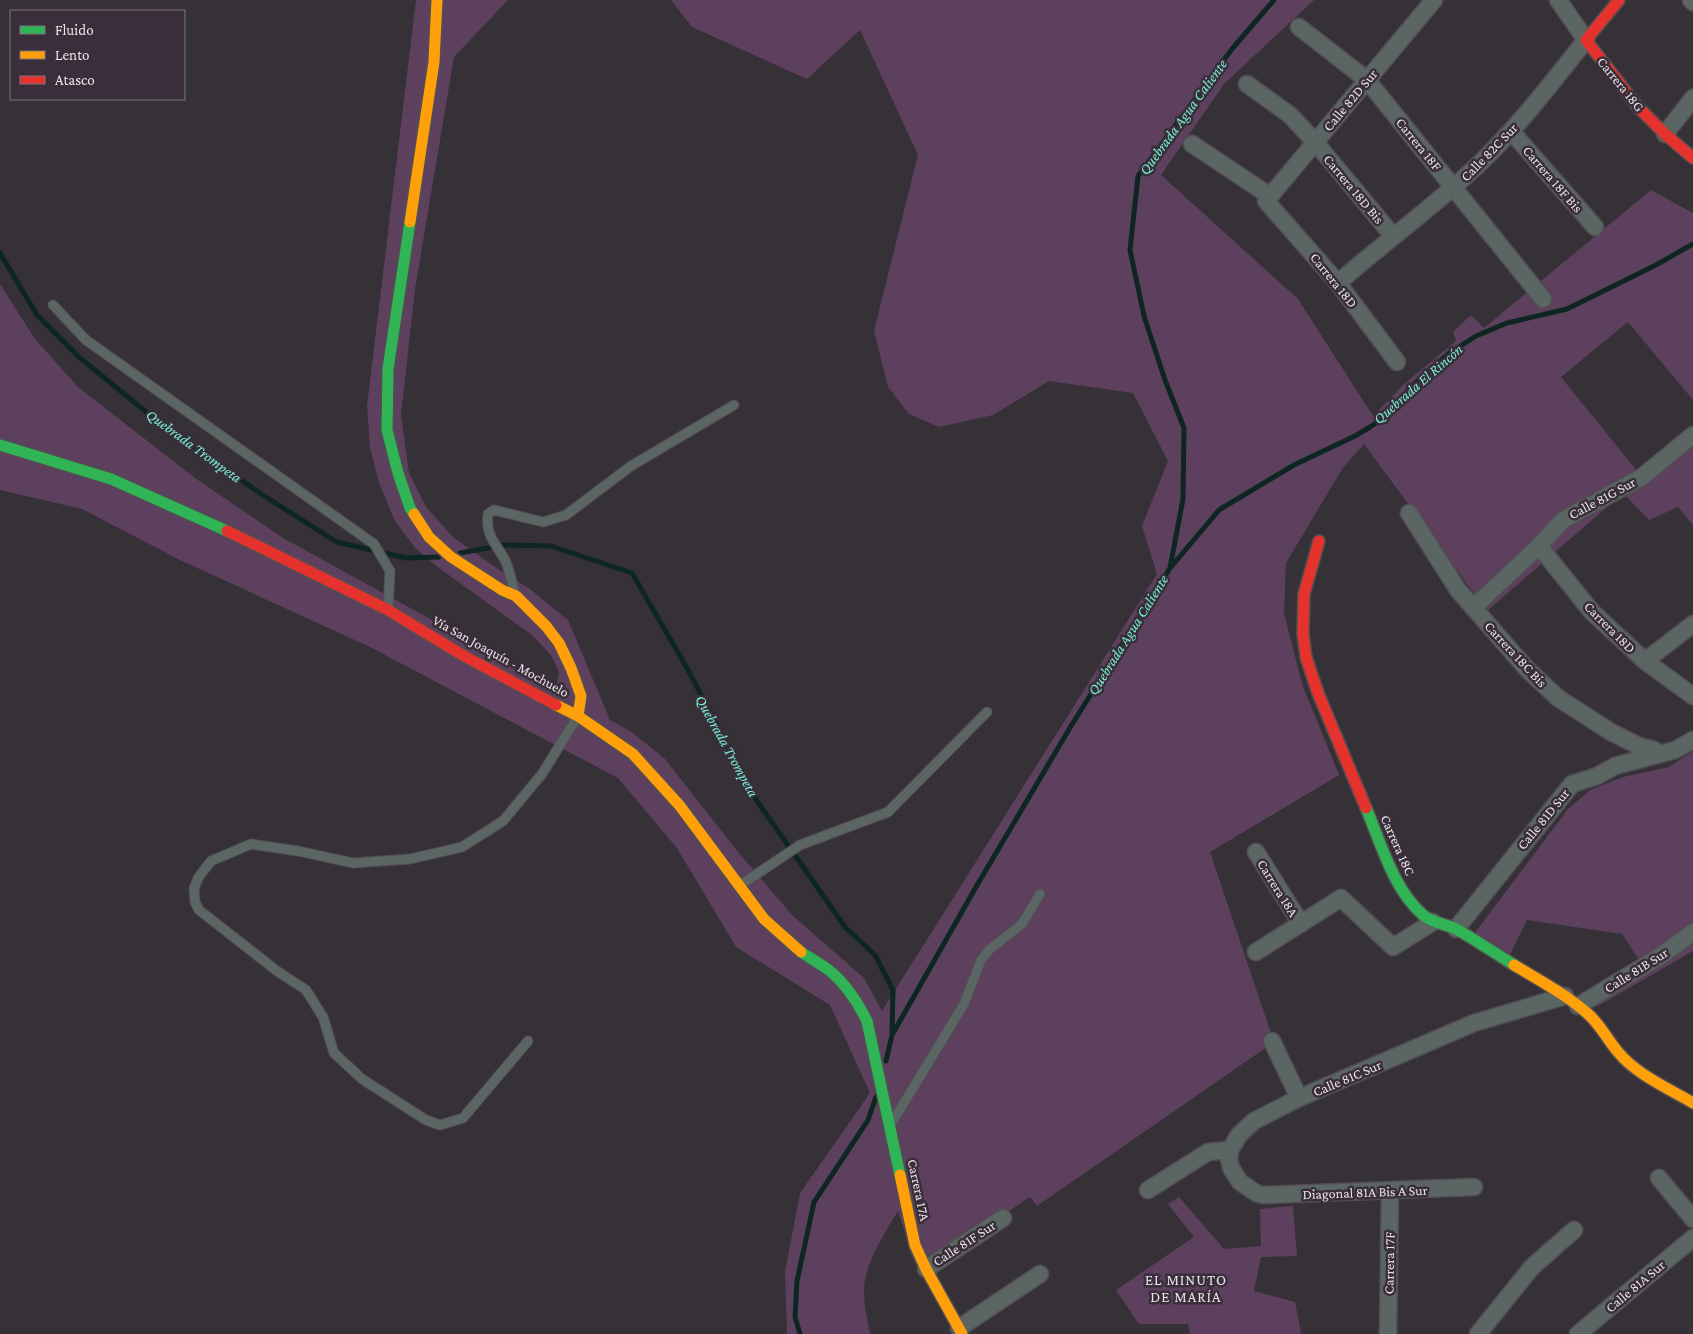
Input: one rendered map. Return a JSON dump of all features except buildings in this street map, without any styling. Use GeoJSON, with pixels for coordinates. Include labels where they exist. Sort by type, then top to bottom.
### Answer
{"type":"FeatureCollection","features":[{"type":"Feature","properties":{"kind":"street"},"geometry":{"type":"LineString","coordinates":[[437,0],[434,62],[388,370],[387,430],[398,473],[410,508],[430,537],[451,557],[502,590],[516,596],[546,626],[559,643],[581,696],[578,716]]}},
{"type":"Feature","properties":{"kind":"street","name":"Calle 82D Sur"},"geometry":{"type":"LineString","coordinates":[[1268,199],[1434,0]]}},
{"type":"Feature","properties":{"kind":"street","name":"Carrera 18G"},"geometry":{"type":"LineString","coordinates":[[1558,0],[1586,40],[1638,107],[1693,158]]}},
{"type":"Feature","properties":{"kind":"street","name":"Calle 82C Sur"},"geometry":{"type":"LineString","coordinates":[[1338,283],[1393,236],[1454,188],[1481,162],[1511,131],[1619,0]]}},
{"type":"Feature","properties":{"kind":"street","name":"Carrera 18F"},"geometry":{"type":"LineString","coordinates":[[1299,27],[1367,80],[1543,299]]}},
{"type":"Feature","properties":{"kind":"street","name":"Carrera 18D Bis"},"geometry":{"type":"LineString","coordinates":[[1246,84],[1290,115],[1315,142],[1393,236]]}},
{"type":"Feature","properties":{"kind":"street"},"geometry":{"type":"LineString","coordinates":[[1665,134],[1693,98]]}},
{"type":"Feature","properties":{"kind":"street","name":"Carrera 18F Bis"},"geometry":{"type":"LineString","coordinates":[[1511,131],[1595,227]]}},
{"type":"Feature","properties":{"kind":"street","name":"Carrera 18D"},"geometry":{"type":"LineString","coordinates":[[1192,144],[1268,199],[1338,283],[1398,362]]}},
{"type":"Feature","properties":{"kind":"street","name":"Calle 81G Sur"},"geometry":{"type":"LineString","coordinates":[[1473,608],[1539,546],[1563,520],[1642,477],[1693,435]]}},
{"type":"Feature","properties":{"kind":"street","name":"Vía San Joaquín - Mochuelo"},"geometry":{"type":"LineString","coordinates":[[0,445],[111,479],[254,542],[388,610],[464,656],[578,716],[634,754],[680,806],[764,919],[801,952],[830,971],[841,982],[860,1007],[874,1043]]}},
{"type":"Feature","properties":{"kind":"street","name":"Carrera 18C Bis"},"geometry":{"type":"LineString","coordinates":[[1409,513],[1458,590],[1527,669],[1558,698],[1610,732],[1660,754]]}},
{"type":"Feature","properties":{"kind":"street","name":"Carrera 18C"},"geometry":{"type":"LineString","coordinates":[[1320,542],[1310,569],[1303,608],[1306,658],[1318,693],[1394,877],[1412,903],[1432,922],[1456,929],[1565,996],[1604,1031],[1618,1052],[1634,1067],[1692,1101]]}},
{"type":"Feature","properties":{"kind":"street","name":"Carrera 18D"},"geometry":{"type":"LineString","coordinates":[[1539,546],[1592,612],[1646,661],[1693,696]]}},
{"type":"Feature","properties":{"kind":"street"},"geometry":{"type":"LineString","coordinates":[[1646,661],[1693,624]]}},
{"type":"Feature","properties":{"kind":"street","name":"Calle 81D Sur"},"geometry":{"type":"LineString","coordinates":[[1456,929],[1572,784],[1597,776],[1615,766],[1676,750],[1693,740]]}},
{"type":"Feature","properties":{"kind":"street","name":"Carrera 18A"},"geometry":{"type":"LineString","coordinates":[[1256,852],[1300,924]]}},
{"type":"Feature","properties":{"kind":"street"},"geometry":{"type":"LineString","coordinates":[[1256,952],[1341,898],[1393,947],[1432,922]]}},
{"type":"Feature","properties":{"kind":"street","name":"Calle 81B Sur"},"geometry":{"type":"LineString","coordinates":[[1578,1006],[1662,955],[1693,932]]}},
{"type":"Feature","properties":{"kind":"street","name":"Calle 81C Sur"},"geometry":{"type":"LineString","coordinates":[[1230,1150],[1240,1135],[1254,1121],[1299,1098],[1474,1023],[1565,996]]}},
{"type":"Feature","properties":{"kind":"street"},"geometry":{"type":"LineString","coordinates":[[1272,1041],[1299,1098]]}},
{"type":"Feature","properties":{"kind":"street","name":"Carrera 17A"},"geometry":{"type":"LineString","coordinates":[[874,1043],[915,1245],[926,1269],[961,1331]]}},
{"type":"Feature","properties":{"kind":"street"},"geometry":{"type":"LineString","coordinates":[[1148,1190],[1208,1152],[1230,1150]]}},
{"type":"Feature","properties":{"kind":"street","name":"Diagonal 81A Bis A Sur"},"geometry":{"type":"LineString","coordinates":[[1230,1150],[1231,1168],[1240,1182],[1256,1193],[1268,1195],[1474,1187]]}},
{"type":"Feature","properties":{"kind":"street"},"geometry":{"type":"LineString","coordinates":[[1659,1178],[1693,1219]]}},
{"type":"Feature","properties":{"kind":"street","name":"Carrera 17F"},"geometry":{"type":"LineString","coordinates":[[1388,1334],[1390,1191]]}},
{"type":"Feature","properties":{"kind":"street","name":"Calle 81F Sur"},"geometry":{"type":"LineString","coordinates":[[926,1269],[1003,1218]]}},
{"type":"Feature","properties":{"kind":"street"},"geometry":{"type":"LineString","coordinates":[[1478,1334],[1532,1267],[1574,1230]]}},
{"type":"Feature","properties":{"kind":"street","name":"Calle 81A Sur"},"geometry":{"type":"LineString","coordinates":[[1578,1334],[1693,1238]]}},
{"type":"Feature","properties":{"kind":"street"},"geometry":{"type":"LineString","coordinates":[[961,1331],[1040,1274]]}},
{"type":"Feature","properties":{"kind":"lane"},"geometry":{"type":"LineString","coordinates":[[53,305],[86,340],[374,544],[390,571],[388,610]]}},
{"type":"Feature","properties":{"kind":"lane"},"geometry":{"type":"LineString","coordinates":[[516,596],[506,562],[494,545],[487,524],[488,514],[494,510],[543,522],[566,515],[631,466],[734,405]]}},
{"type":"Feature","properties":{"kind":"lane"},"geometry":{"type":"LineString","coordinates":[[739,886],[772,862],[800,845],[888,812],[987,712]]}},
{"type":"Feature","properties":{"kind":"lane"},"geometry":{"type":"LineString","coordinates":[[528,1040],[463,1118],[440,1125],[426,1120],[362,1079],[334,1053],[323,1017],[306,990],[270,966],[199,910],[195,902],[194,889],[198,878],[211,861],[251,844],[298,851],[352,863],[410,860],[462,848],[503,821],[542,774],[578,716]]}},
{"type":"Feature","properties":{"kind":"lane"},"geometry":{"type":"LineString","coordinates":[[890,1125],[964,1004],[980,960],[989,950],[1022,924],[1040,894]]}},
{"type":"Feature","properties":{"kind":"shaded area"},"geometry":{"type":"Polygon","coordinates":[[[416,0],[508,0],[454,57],[415,289],[401,415],[409,473],[426,507],[454,538],[530,589],[568,620],[610,720],[633,733],[665,759],[738,852],[793,916],[864,978],[882,1011],[1157,574],[1142,526],[1168,461],[1133,393],[1049,381],[993,415],[939,427],[909,414],[888,387],[874,331],[918,155],[860,30],[807,79],[692,27],[671,0],[1314,0],[1224,84],[1161,175],[1298,299],[1373,416],[1404,384],[1456,341],[1453,332],[1471,315],[1484,328],[1651,190],[1693,213],[1693,400],[1628,322],[1561,377],[1642,477],[1693,435],[1693,525],[1678,507],[1649,520],[1625,495],[1636,482],[1487,611],[1364,444],[1342,469],[1286,563],[1284,613],[1302,684],[1339,775],[1210,852],[1274,1042],[1037,1206],[1030,1197],[918,1271],[898,1211],[874,1253],[867,1271],[864,1299],[870,1334],[787,1334],[785,1272],[800,1193],[870,1093],[830,1005],[736,947],[677,848],[618,778],[370,647],[180,560],[82,509],[0,490],[0,284],[35,339],[78,387],[195,478],[283,538],[556,688],[559,672],[551,655],[532,635],[439,568],[416,549],[395,521],[379,483],[370,448],[367,406],[416,0]]]}},
{"type":"Feature","properties":{"kind":"shaded area"},"geometry":{"type":"Polygon","coordinates":[[[1693,751],[1693,951],[1598,1006],[1586,992],[1640,961],[1622,934],[1527,920],[1510,954],[1474,934],[1568,809],[1590,790],[1623,777],[1669,767],[1693,751]]]}},
{"type":"Feature","properties":{"kind":"shaded area"},"geometry":{"type":"Polygon","coordinates":[[[1179,1197],[1224,1249],[1261,1246],[1260,1209],[1293,1206],[1297,1256],[1261,1257],[1254,1291],[1295,1302],[1301,1334],[1190,1334],[1188,1324],[1139,1324],[1116,1290],[1194,1237],[1168,1204],[1179,1197]]]}},
{"type":"Feature","properties":{"kind":"waterway","name":"Quebrada Agua Caliente"},"geometry":{"type":"LineString","coordinates":[[892,1035],[976,887],[1071,726],[1170,568],[1183,499],[1184,428],[1165,380],[1144,316],[1130,250],[1138,176],[1232,49],[1274,0]]}},
{"type":"Feature","properties":{"kind":"waterway","name":"Quebrada El Rincón"},"geometry":{"type":"LineString","coordinates":[[1171,567],[1219,510],[1294,465],[1355,436],[1385,417],[1413,385],[1448,354],[1476,336],[1507,323],[1567,309],[1654,266],[1693,244]]}},
{"type":"Feature","properties":{"kind":"waterway","name":"Quebrada Trompeta"},"geometry":{"type":"LineString","coordinates":[[0,253],[37,315],[80,358],[155,419],[261,494],[337,542],[406,558],[439,557]]}},
{"type":"Feature","properties":{"kind":"waterway","name":"Quebrada Trompeta"},"geometry":{"type":"LineString","coordinates":[[460,553],[504,545],[551,546],[632,573],[687,668],[757,801],[845,927],[875,955],[893,990],[892,1035],[886,1061]]}},
{"type":"Feature","properties":{"kind":"waterway","name":"Quebrada Trompeta"},"geometry":{"type":"LineString","coordinates":[[800,1334],[795,1317],[797,1281],[814,1202],[868,1120],[876,1097]]}},
{"type":"Feature","properties":{"kind":"traffic: fast"},"geometry":{"type":"LineString","coordinates":[[410,222],[388,369],[387,430],[398,473],[410,508],[414,514]]}},
{"type":"Feature","properties":{"kind":"traffic: fast"},"geometry":{"type":"LineString","coordinates":[[0,445],[111,479],[227,531]]}},
{"type":"Feature","properties":{"kind":"traffic: fast"},"geometry":{"type":"LineString","coordinates":[[1366,808],[1396,879],[1423,915],[1458,930],[1514,965]]}},
{"type":"Feature","properties":{"kind":"traffic: fast"},"geometry":{"type":"LineString","coordinates":[[801,952],[827,968],[836,976],[856,1001],[867,1021],[900,1175]]}},
{"type":"Feature","properties":{"kind":"traffic: slow"},"geometry":{"type":"LineString","coordinates":[[410,222],[434,62],[437,0]]}},
{"type":"Feature","properties":{"kind":"traffic: slow"},"geometry":{"type":"LineString","coordinates":[[414,514],[429,537],[451,557],[502,590],[516,596],[546,626],[559,643],[581,696],[578,716]]}},
{"type":"Feature","properties":{"kind":"traffic: slow"},"geometry":{"type":"LineString","coordinates":[[556,705],[578,716],[633,754],[680,806],[764,919],[801,952]]}},
{"type":"Feature","properties":{"kind":"traffic: slow"},"geometry":{"type":"LineString","coordinates":[[1514,965],[1579,1006],[1596,1022],[1618,1052],[1634,1068],[1693,1103]]}},
{"type":"Feature","properties":{"kind":"traffic: slow"},"geometry":{"type":"LineString","coordinates":[[900,1175],[915,1245],[962,1334]]}},
{"type":"Feature","properties":{"kind":"traffic: jam"},"geometry":{"type":"LineString","coordinates":[[1619,0],[1586,40],[1638,107],[1693,158]]}},
{"type":"Feature","properties":{"kind":"traffic: jam"},"geometry":{"type":"LineString","coordinates":[[227,531],[388,610],[464,656],[556,705]]}},
{"type":"Feature","properties":{"kind":"traffic: jam"},"geometry":{"type":"LineString","coordinates":[[1319,541],[1304,594],[1303,634],[1306,657],[1318,693],[1366,808]]}},
{"type":"Feature","properties":{"kind":"district","name":"EL MINUTO DE MARÍA"},"geometry":{"type":"Point","coordinates":[1186,1288]}}]}
